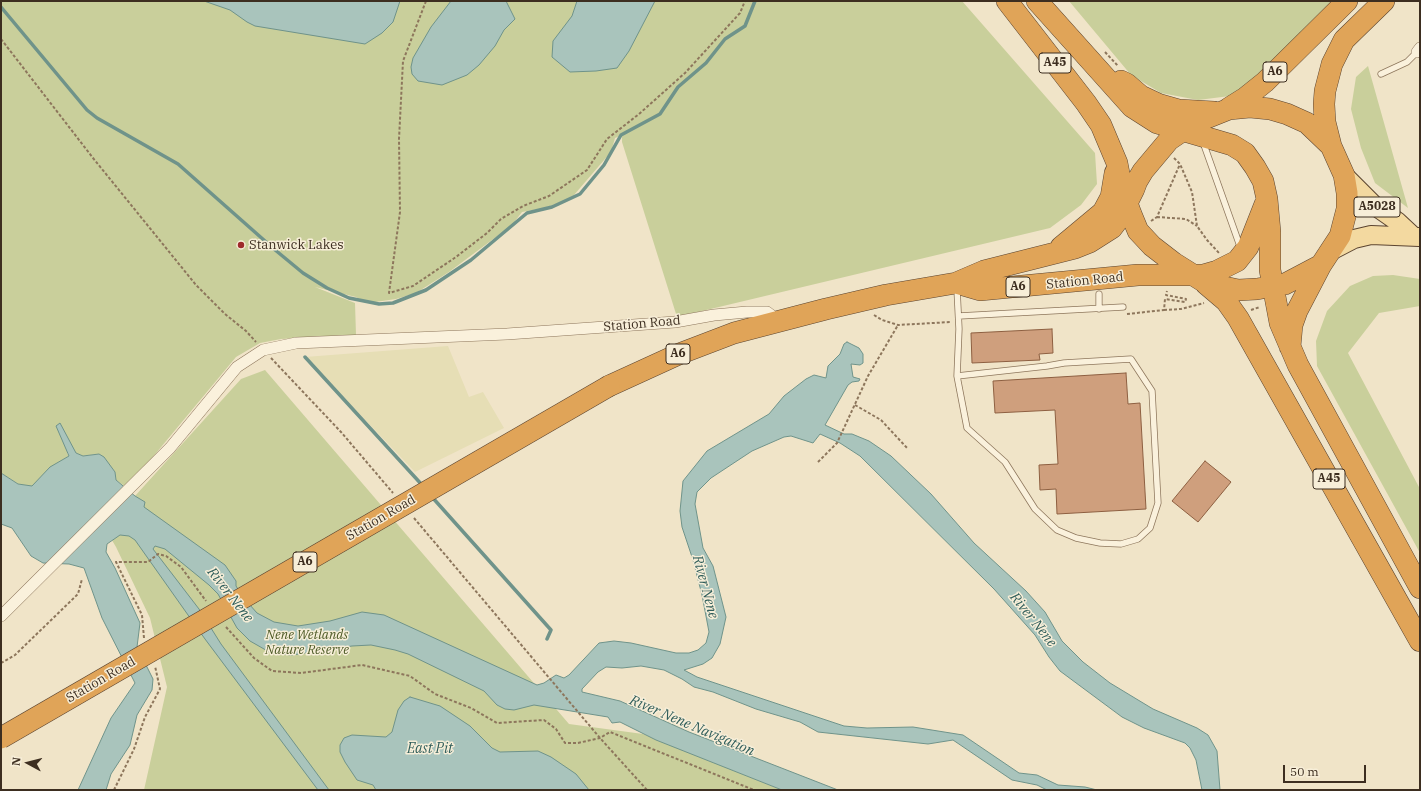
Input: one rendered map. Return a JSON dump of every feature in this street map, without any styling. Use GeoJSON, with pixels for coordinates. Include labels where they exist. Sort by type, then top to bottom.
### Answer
{"type":"FeatureCollection","features":[{"type":"Feature","properties":{"kind":"highway","name":"A45"},"geometry":{"type":"LineString","coordinates":[[1008,1],[1086,103],[1101,126],[1117,163],[1122,190],[1127,203]]}},
{"type":"Feature","properties":{"kind":"highway","name":"A45"},"geometry":{"type":"LineString","coordinates":[[1037,1],[1141,96],[1158,104],[1180,110],[1223,110]]}},
{"type":"Feature","properties":{"kind":"highway","name":"A6"},"geometry":{"type":"LineString","coordinates":[[1223,110],[1246,98],[1265,82],[1347,1]]}},
{"type":"Feature","properties":{"kind":"highway"},"geometry":{"type":"LineString","coordinates":[[1290,348],[1292,325],[1297,311],[1326,258],[1340,236],[1345,216],[1347,193],[1344,175],[1331,146],[1325,122],[1325,91],[1332,64],[1344,40],[1384,1]]}},
{"type":"Feature","properties":{"kind":"highway","name":"A45"},"geometry":{"type":"LineString","coordinates":[[1111,70],[1120,95],[1141,113],[1157,122],[1191,134]]}},
{"type":"Feature","properties":{"kind":"highway"},"geometry":{"type":"LineString","coordinates":[[1223,110],[1250,107],[1270,109],[1287,114],[1307,123],[1331,146]]}},
{"type":"Feature","properties":{"kind":"highway","name":"Station Road"},"geometry":{"type":"LineString","coordinates":[[1,738],[609,386],[679,354],[734,333],[773,322],[886,296],[956,283],[984,271],[1054,252],[1075,248],[1106,234],[1122,216],[1143,171],[1157,154],[1191,134],[1223,110]]}},
{"type":"Feature","properties":{"kind":"highway"},"geometry":{"type":"LineString","coordinates":[[1191,134],[1213,138],[1232,145],[1245,153],[1263,182],[1267,199],[1252,239],[1242,254],[1232,265],[1203,275],[1200,287]]}},
{"type":"Feature","properties":{"kind":"highway","name":"A6"},"geometry":{"type":"LineString","coordinates":[[1054,252],[1103,212],[1112,197],[1117,163]]}},
{"type":"Feature","properties":{"kind":"highway","name":"A45"},"geometry":{"type":"LineString","coordinates":[[1267,199],[1272,287],[1278,316],[1290,348],[1420,588]]}},
{"type":"Feature","properties":{"kind":"highway"},"geometry":{"type":"LineString","coordinates":[[1127,203],[1138,231],[1152,246],[1200,287],[1238,290],[1272,287],[1299,278],[1326,258]]}},
{"type":"Feature","properties":{"kind":"highway","name":"Station Road"},"geometry":{"type":"LineString","coordinates":[[956,283],[980,290],[1138,275],[1200,287]]}},
{"type":"Feature","properties":{"kind":"highway","name":"A45"},"geometry":{"type":"LineString","coordinates":[[1200,287],[1226,301],[1238,318],[1420,641]]}},
{"type":"Feature","properties":{"kind":"main road","name":"A5028"},"geometry":{"type":"LineString","coordinates":[[1344,175],[1375,206],[1416,237]]}},
{"type":"Feature","properties":{"kind":"main road","name":"A5028"},"geometry":{"type":"LineString","coordinates":[[1326,258],[1354,239],[1371,235],[1416,237]]}},
{"type":"Feature","properties":{"kind":"street","name":"Station Road"},"geometry":{"type":"LineString","coordinates":[[1,616],[36,579],[133,486],[170,448],[237,367],[262,350],[296,343],[507,334],[652,324],[747,312],[767,312],[771,315],[773,322]]}},
{"type":"Feature","properties":{"kind":"lane"},"geometry":{"type":"LineString","coordinates":[[1381,74],[1407,62],[1418,50]]}},
{"type":"Feature","properties":{"kind":"lane"},"geometry":{"type":"LineString","coordinates":[[1191,134],[1242,254]]}},
{"type":"Feature","properties":{"kind":"lane"},"geometry":{"type":"LineString","coordinates":[[956,283],[959,316],[957,376],[967,428],[1005,462],[1035,509],[1057,530],[1076,538],[1100,543],[1121,544],[1138,539],[1150,528],[1158,503],[1152,391],[1130,359],[1064,363],[957,376]]}},
{"type":"Feature","properties":{"kind":"lane"},"geometry":{"type":"LineString","coordinates":[[1099,294],[1099,309]]}},
{"type":"Feature","properties":{"kind":"lane"},"geometry":{"type":"LineString","coordinates":[[959,316],[1123,307]]}},
{"type":"Feature","properties":{"kind":"path"},"geometry":{"type":"LineString","coordinates":[[426,1],[403,61],[399,139],[400,212],[389,293],[413,286],[456,257],[487,233],[501,219],[523,206],[549,196],[587,170],[607,139],[655,100],[684,73],[740,13],[745,1]]}},
{"type":"Feature","properties":{"kind":"path"},"geometry":{"type":"LineString","coordinates":[[1,39],[93,158],[196,285],[255,341]]}},
{"type":"Feature","properties":{"kind":"path"},"geometry":{"type":"LineString","coordinates":[[1104,50],[1111,70]]}},
{"type":"Feature","properties":{"kind":"path"},"geometry":{"type":"LineString","coordinates":[[1173,157],[1180,164],[1192,192],[1197,226]]}},
{"type":"Feature","properties":{"kind":"path"},"geometry":{"type":"LineString","coordinates":[[1149,223],[1157,217],[1180,164]]}},
{"type":"Feature","properties":{"kind":"path"},"geometry":{"type":"LineString","coordinates":[[1157,217],[1186,219],[1197,226],[1220,254]]}},
{"type":"Feature","properties":{"kind":"path"},"geometry":{"type":"LineString","coordinates":[[1164,310],[1181,309],[1200,287]]}},
{"type":"Feature","properties":{"kind":"path"},"geometry":{"type":"LineString","coordinates":[[1165,299],[1185,302],[1186,299],[1166,295],[1167,292]]}},
{"type":"Feature","properties":{"kind":"path"},"geometry":{"type":"LineString","coordinates":[[818,462],[837,443],[868,376],[898,325]]}},
{"type":"Feature","properties":{"kind":"path"},"geometry":{"type":"LineString","coordinates":[[854,405],[882,420],[908,449]]}},
{"type":"Feature","properties":{"kind":"path"},"geometry":{"type":"LineString","coordinates":[[116,562],[148,562],[158,554],[181,567],[207,602]]}},
{"type":"Feature","properties":{"kind":"path"},"geometry":{"type":"LineString","coordinates":[[1,663],[15,655],[78,594],[82,579]]}},
{"type":"Feature","properties":{"kind":"path"},"geometry":{"type":"LineString","coordinates":[[225,625],[254,658],[272,671],[301,673],[362,665],[410,676],[436,694],[472,708],[497,723],[544,720],[556,729],[565,743],[578,743],[600,738],[610,732],[754,790]]}},
{"type":"Feature","properties":{"kind":"path"},"geometry":{"type":"LineString","coordinates":[[542,669],[600,738],[647,790]]}},
{"type":"Feature","properties":{"kind":"shaded area"},"geometry":{"type":"Polygon","coordinates":[[[448,346],[469,397],[483,392],[504,428],[415,472],[305,357],[448,346]]]}},
{"type":"Feature","properties":{"kind":"green space","name":"Stanwick Lakes"},"geometry":{"type":"Polygon","coordinates":[[[1,1],[962,1],[1095,153],[1097,184],[1081,205],[1050,228],[677,317],[622,142],[622,135],[615,138],[611,152],[574,195],[559,203],[544,208],[522,212],[512,225],[449,272],[416,293],[396,299],[368,303],[356,297],[315,287],[355,303],[356,335],[281,339],[260,343],[236,357],[127,488],[116,480],[115,472],[99,454],[82,456],[76,453],[67,453],[69,456],[50,468],[36,483],[32,486],[26,486],[18,484],[1,473],[1,1]]]}},
{"type":"Feature","properties":{"kind":"green space"},"geometry":{"type":"Polygon","coordinates":[[[1069,1],[1335,1],[1238,95],[1198,100],[1161,93],[1131,75],[1069,1]]]}},
{"type":"Feature","properties":{"kind":"green space"},"geometry":{"type":"Polygon","coordinates":[[[1368,66],[1408,208],[1375,183],[1361,148],[1351,109],[1356,77],[1368,66]]]}},
{"type":"Feature","properties":{"kind":"green space"},"geometry":{"type":"Polygon","coordinates":[[[1393,275],[1420,279],[1420,306],[1379,313],[1348,353],[1420,489],[1420,553],[1317,366],[1316,341],[1327,311],[1350,286],[1373,276],[1393,275]]]}},
{"type":"Feature","properties":{"kind":"green space","name":"Nene Wetlands Nature Reserve"},"geometry":{"type":"Polygon","coordinates":[[[265,370],[569,724],[643,734],[782,790],[144,790],[167,687],[150,618],[116,547],[103,525],[135,496],[241,379],[265,370]]]}},
{"type":"Feature","properties":{"kind":"water"},"geometry":{"type":"Polygon","coordinates":[[[204,1],[400,1],[393,22],[382,33],[365,44],[255,26],[230,10],[204,1]]]}},
{"type":"Feature","properties":{"kind":"water"},"geometry":{"type":"Polygon","coordinates":[[[451,1],[506,1],[515,19],[504,30],[495,46],[479,65],[467,75],[442,85],[418,81],[412,74],[411,67],[413,58],[431,27],[451,1]]]}},
{"type":"Feature","properties":{"kind":"water"},"geometry":{"type":"Polygon","coordinates":[[[577,1],[655,1],[629,51],[617,68],[596,71],[570,72],[552,57],[553,41],[572,16],[577,1]]]}},
{"type":"Feature","properties":{"kind":"water","name":"River Nene"},"geometry":{"type":"Polygon","coordinates":[[[847,342],[859,348],[863,354],[863,363],[860,365],[851,364],[853,377],[860,379],[859,381],[852,382],[848,385],[825,425],[844,434],[852,434],[869,441],[891,456],[931,494],[974,543],[1026,591],[1045,612],[1062,641],[1083,662],[1110,683],[1153,709],[1197,728],[1208,735],[1217,751],[1220,790],[1202,790],[1196,760],[1190,748],[1185,743],[1144,728],[1122,717],[1060,671],[1035,635],[994,589],[860,456],[840,443],[820,434],[813,443],[791,436],[784,437],[752,451],[711,478],[697,492],[695,504],[703,548],[713,566],[726,617],[720,644],[712,658],[703,664],[684,670],[697,677],[844,726],[867,728],[913,727],[963,735],[1019,773],[1037,775],[1058,785],[1085,787],[1097,790],[1047,790],[1037,785],[1012,780],[953,740],[928,744],[818,732],[800,722],[756,709],[713,692],[694,687],[664,670],[641,666],[622,668],[606,667],[598,672],[582,689],[582,692],[620,701],[689,732],[838,790],[782,790],[656,740],[620,722],[612,723],[608,717],[534,705],[514,710],[505,709],[497,705],[484,691],[408,654],[395,650],[371,645],[352,646],[292,655],[271,653],[250,641],[237,628],[218,594],[209,585],[165,549],[155,546],[153,549],[199,609],[221,644],[329,790],[318,790],[205,639],[135,540],[129,536],[120,535],[107,544],[106,552],[115,568],[140,623],[137,647],[153,679],[152,690],[137,715],[130,745],[111,774],[106,790],[78,790],[111,718],[135,683],[102,618],[84,568],[69,564],[43,563],[31,556],[12,528],[1,524],[1,473],[18,484],[32,486],[50,467],[69,456],[56,426],[60,423],[76,453],[83,456],[99,454],[104,457],[115,472],[116,480],[135,496],[145,502],[144,507],[225,565],[236,581],[236,586],[242,596],[257,613],[274,622],[298,626],[330,621],[362,612],[384,615],[537,685],[544,683],[556,675],[564,678],[569,675],[599,643],[614,641],[631,643],[676,653],[689,653],[698,650],[706,643],[709,632],[702,595],[693,560],[682,527],[680,511],[683,481],[707,451],[769,414],[784,396],[806,379],[814,375],[826,378],[828,366],[840,354],[844,344],[847,342]]]}},
{"type":"Feature","properties":{"kind":"water","name":"East Pit"},"geometry":{"type":"Polygon","coordinates":[[[410,697],[440,706],[470,726],[492,748],[500,752],[538,751],[551,757],[576,774],[589,790],[376,790],[373,785],[357,780],[340,752],[340,745],[344,738],[352,735],[386,737],[392,732],[398,710],[404,701],[410,697]]]}},
{"type":"Feature","properties":{"kind":"building"},"geometry":{"type":"Polygon","coordinates":[[[1052,329],[1053,353],[1039,354],[1040,360],[972,363],[971,333],[1052,329]]]}},
{"type":"Feature","properties":{"kind":"building"},"geometry":{"type":"Polygon","coordinates":[[[1126,373],[1128,404],[1140,403],[1146,509],[1057,514],[1056,489],[1040,490],[1039,465],[1058,464],[1055,410],[995,413],[993,381],[1126,373]]]}},
{"type":"Feature","properties":{"kind":"building"},"geometry":{"type":"Polygon","coordinates":[[[1205,461],[1231,482],[1198,522],[1172,501],[1205,461]]]}},
{"type":"Feature","properties":{"kind":"waterway"},"geometry":{"type":"LineString","coordinates":[[1,7],[87,110],[97,118],[178,164],[303,273],[327,288],[349,298],[379,304],[393,303],[426,290],[471,260],[527,213],[552,207],[580,194],[604,165],[621,135],[660,114],[678,87],[706,63],[725,39],[745,26],[755,1]]}},
{"type":"Feature","properties":{"kind":"waterway"},"geometry":{"type":"LineString","coordinates":[[305,357],[423,486]]}},
{"type":"Feature","properties":{"kind":"waterway"},"geometry":{"type":"LineString","coordinates":[[432,497],[551,630],[547,639]]}},
{"type":"Feature","properties":{"kind":"place","name":"Stanwick Lakes"},"geometry":{"type":"Point","coordinates":[241,245]}},
{"type":"Feature","properties":{"kind":"water label","name":"River Nene Navigation"},"geometry":{"type":"Point","coordinates":[692,726]}}]}
